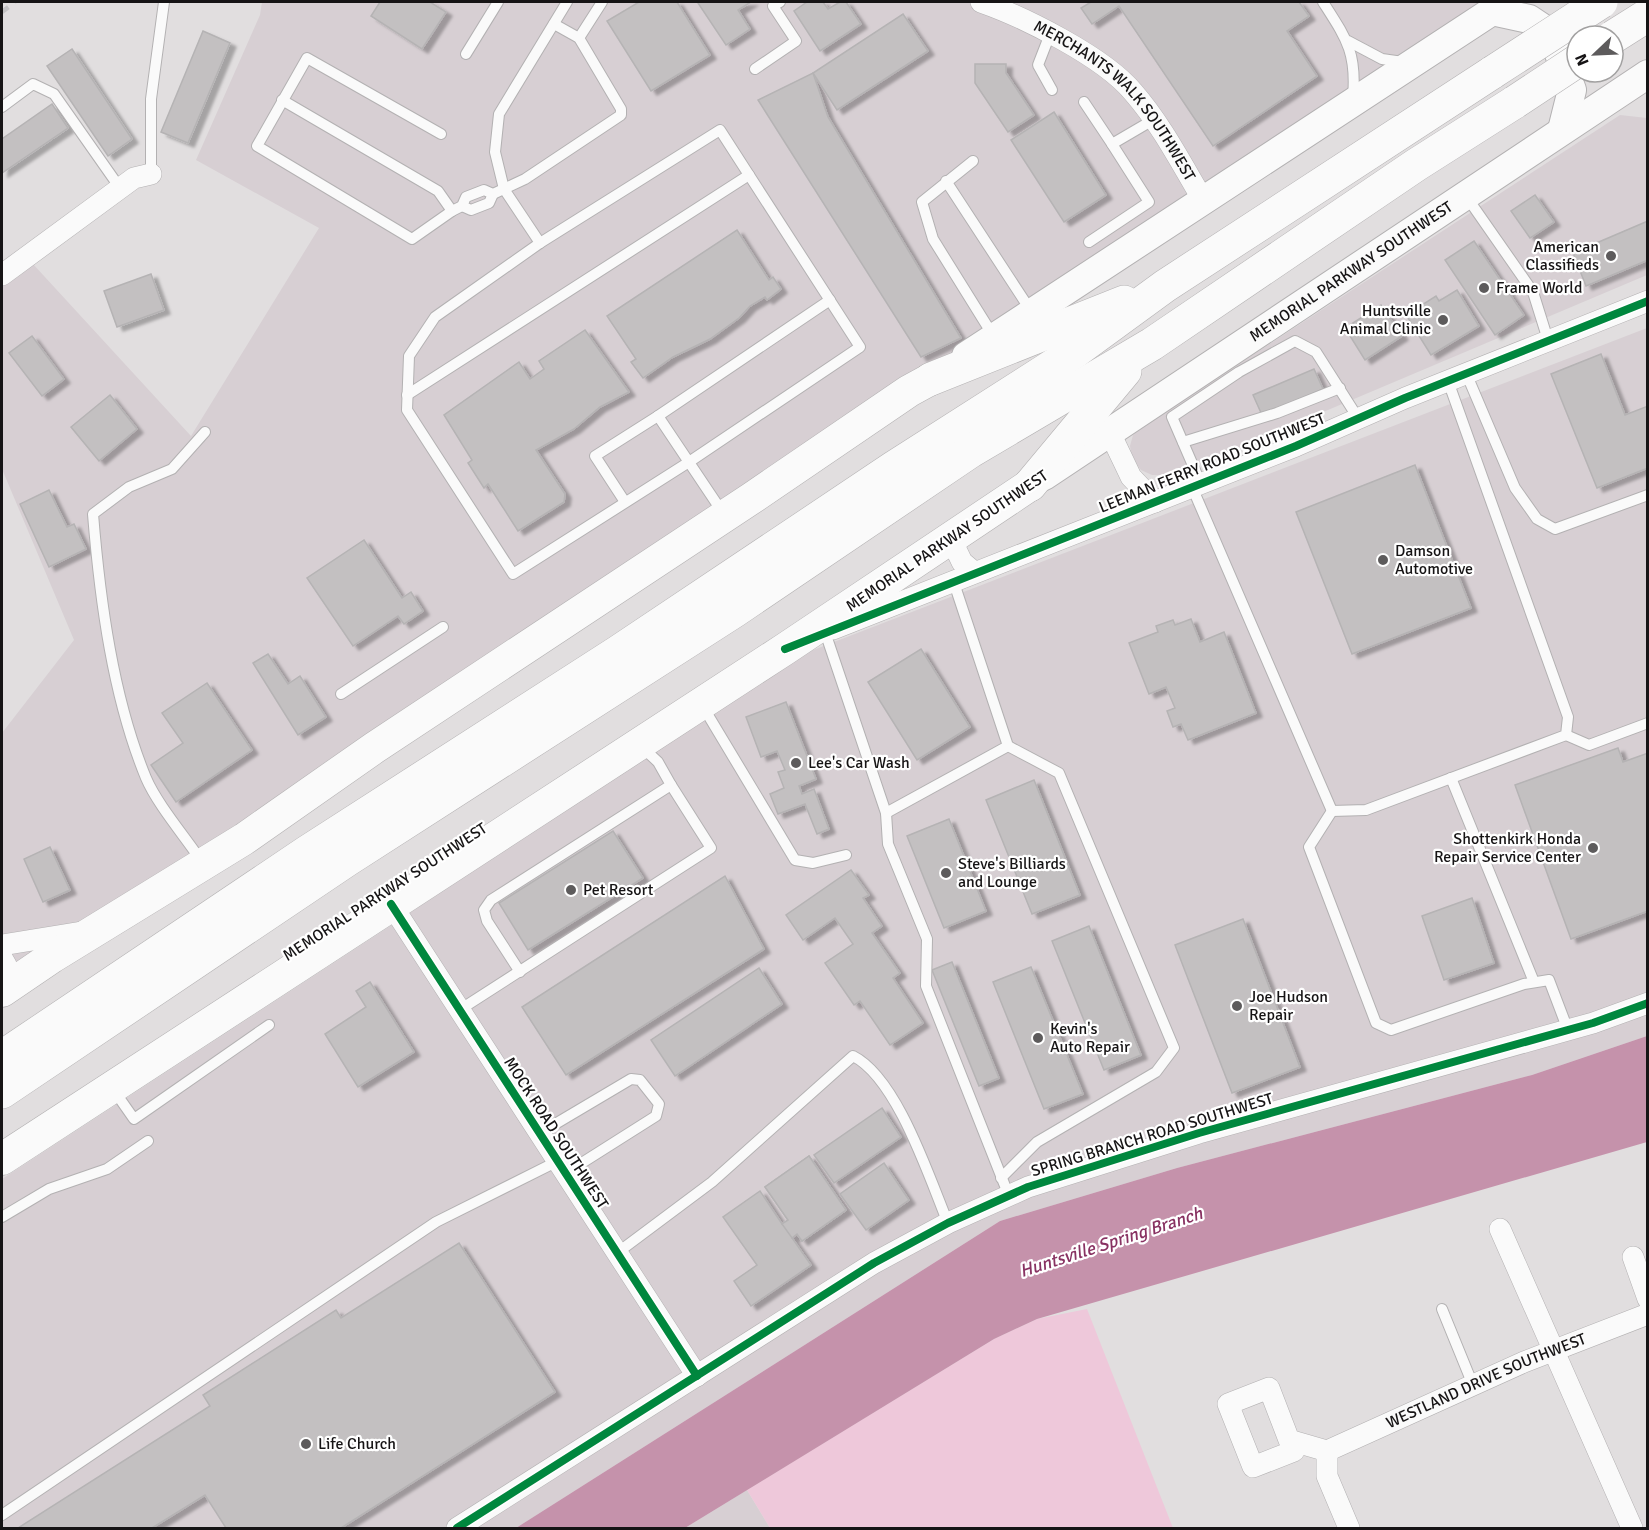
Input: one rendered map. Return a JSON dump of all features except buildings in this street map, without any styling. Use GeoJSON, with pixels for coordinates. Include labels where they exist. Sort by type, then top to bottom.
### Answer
{"type":"FeatureCollection","features":[{"type":"Feature","properties":{"kind":"highway"},"geometry":{"type":"LineString","coordinates":[[2,1057],[306,852],[618,652],[893,468],[1076,351],[1165,286],[1601,2]]}},
{"type":"Feature","properties":{"kind":"highway"},"geometry":{"type":"LineString","coordinates":[[1625,29],[1647,15]]}},
{"type":"Feature","properties":{"kind":"highway"},"geometry":{"type":"LineString","coordinates":[[2,1092],[347,860],[736,610],[971,451],[1152,344],[1416,165],[1565,69]]}},
{"type":"Feature","properties":{"kind":"highway"},"geometry":{"type":"LineString","coordinates":[[931,379],[1165,286]]}},
{"type":"Feature","properties":{"kind":"highway"},"geometry":{"type":"LineString","coordinates":[[1030,485],[1108,388],[1152,344]]}},
{"type":"Feature","properties":{"kind":"main road"},"geometry":{"type":"LineString","coordinates":[[1636,2],[1647,22]]}},
{"type":"Feature","properties":{"kind":"main road"},"geometry":{"type":"LineString","coordinates":[[4,978],[97,929],[203,864],[909,391],[931,379],[1353,104],[1499,6],[1529,19],[1544,29],[1558,51],[1572,90],[1562,130]]}},
{"type":"Feature","properties":{"kind":"main road","name":"MEMORIAL PARKWAY SOUTHWEST"},"geometry":{"type":"LineString","coordinates":[[2,1159],[700,702],[785,649],[1110,433],[1167,408],[1286,331],[1465,195],[1647,74]]}},
{"type":"Feature","properties":{"kind":"street","name":"MERCHANTS WALK SOUTHWEST"},"geometry":{"type":"LineString","coordinates":[[985,2],[1083,51],[1132,90],[1203,200]]}},
{"type":"Feature","properties":{"kind":"street"},"geometry":{"type":"LineString","coordinates":[[2,275],[134,178],[151,174]]}},
{"type":"Feature","properties":{"kind":"street","name":"LEEMAN FERRY ROAD SOUTHWEST"},"geometry":{"type":"LineString","coordinates":[[785,649],[953,580],[1196,486],[1647,301]]}},
{"type":"Feature","properties":{"kind":"street"},"geometry":{"type":"LineString","coordinates":[[1110,433],[1131,477],[1155,502]]}},
{"type":"Feature","properties":{"kind":"street"},"geometry":{"type":"LineString","coordinates":[[951,539],[962,562],[974,572]]}},
{"type":"Feature","properties":{"kind":"street","name":"MOCK ROAD SOUTHWEST"},"geometry":{"type":"LineString","coordinates":[[391,904],[698,1376]]}},
{"type":"Feature","properties":{"kind":"street"},"geometry":{"type":"LineString","coordinates":[[2,945],[97,929]]}},
{"type":"Feature","properties":{"kind":"street","name":"SPRING BRANCH ROAD SOUTHWEST"},"geometry":{"type":"LineString","coordinates":[[457,1528],[874,1263],[948,1223],[1005,1187],[1029,1187],[1199,1133],[1568,1030],[1647,1003]]}},
{"type":"Feature","properties":{"kind":"street"},"geometry":{"type":"LineString","coordinates":[[1500,1229],[1632,1528]]}},
{"type":"Feature","properties":{"kind":"street"},"geometry":{"type":"LineString","coordinates":[[1633,1257],[1647,1299]]}},
{"type":"Feature","properties":{"kind":"street","name":"WESTLAND DRIVE SOUTHWEST"},"geometry":{"type":"LineString","coordinates":[[1327,1451],[1473,1385],[1647,1314]]}},
{"type":"Feature","properties":{"kind":"street"},"geometry":{"type":"LineString","coordinates":[[1290,1440],[1327,1451],[1327,1476],[1349,1528]]}},
{"type":"Feature","properties":{"kind":"lane"},"geometry":{"type":"LineString","coordinates":[[151,174],[151,99],[164,2]]}},
{"type":"Feature","properties":{"kind":"lane"},"geometry":{"type":"LineString","coordinates":[[466,54],[498,2]]}},
{"type":"Feature","properties":{"kind":"lane"},"geometry":{"type":"LineString","coordinates":[[540,243],[504,189],[495,152],[499,114],[567,2]]}},
{"type":"Feature","properties":{"kind":"lane"},"geometry":{"type":"LineString","coordinates":[[579,38],[602,2]]}},
{"type":"Feature","properties":{"kind":"lane"},"geometry":{"type":"LineString","coordinates":[[755,69],[796,41],[773,6],[780,2]]}},
{"type":"Feature","properties":{"kind":"lane"},"geometry":{"type":"LineString","coordinates":[[1323,2],[1348,41],[1355,79],[1353,104]]}},
{"type":"Feature","properties":{"kind":"lane"},"geometry":{"type":"LineString","coordinates":[[282,100],[438,191],[457,208],[471,210],[489,203],[493,194],[525,179],[621,115],[621,109],[579,38],[554,24]]}},
{"type":"Feature","properties":{"kind":"lane"},"geometry":{"type":"LineString","coordinates":[[1050,34],[1038,66],[1052,90]]}},
{"type":"Feature","properties":{"kind":"lane"},"geometry":{"type":"LineString","coordinates":[[1348,41],[1382,59],[1412,64]]}},
{"type":"Feature","properties":{"kind":"lane"},"geometry":{"type":"LineString","coordinates":[[441,134],[307,58],[257,146],[412,239],[457,208]]}},
{"type":"Feature","properties":{"kind":"lane"},"geometry":{"type":"LineString","coordinates":[[2,107],[33,84],[54,94],[120,188]]}},
{"type":"Feature","properties":{"kind":"lane"},"geometry":{"type":"LineString","coordinates":[[1084,102],[1149,202],[1089,242]]}},
{"type":"Feature","properties":{"kind":"lane"},"geometry":{"type":"LineString","coordinates":[[1112,144],[1153,120]]}},
{"type":"Feature","properties":{"kind":"lane"},"geometry":{"type":"LineString","coordinates":[[720,130],[749,175],[860,347],[690,462],[513,574],[407,410],[409,356],[435,317],[540,243],[720,130]]}},
{"type":"Feature","properties":{"kind":"lane"},"geometry":{"type":"LineString","coordinates":[[973,161],[922,202],[933,239],[995,337]]}},
{"type":"Feature","properties":{"kind":"lane"},"geometry":{"type":"LineString","coordinates":[[407,395],[749,175]]}},
{"type":"Feature","properties":{"kind":"lane"},"geometry":{"type":"LineString","coordinates":[[946,181],[1032,312]]}},
{"type":"Feature","properties":{"kind":"lane"},"geometry":{"type":"LineString","coordinates":[[1465,195],[1533,292],[1548,340]]}},
{"type":"Feature","properties":{"kind":"lane"},"geometry":{"type":"LineString","coordinates":[[625,502],[595,456],[830,300]]}},
{"type":"Feature","properties":{"kind":"lane"},"geometry":{"type":"LineString","coordinates":[[1286,331],[1316,352],[1358,418]]}},
{"type":"Feature","properties":{"kind":"lane"},"geometry":{"type":"LineString","coordinates":[[1457,377],[1515,488],[1537,519],[1555,529],[1647,495]]}},
{"type":"Feature","properties":{"kind":"lane"},"geometry":{"type":"LineString","coordinates":[[1457,377],[1568,717],[1566,735]]}},
{"type":"Feature","properties":{"kind":"lane"},"geometry":{"type":"LineString","coordinates":[[1183,442],[1277,412],[1340,388]]}},
{"type":"Feature","properties":{"kind":"lane"},"geometry":{"type":"LineString","coordinates":[[1167,408],[1183,442],[1196,486],[1332,811]]}},
{"type":"Feature","properties":{"kind":"lane"},"geometry":{"type":"LineString","coordinates":[[658,416],[725,516]]}},
{"type":"Feature","properties":{"kind":"lane"},"geometry":{"type":"LineString","coordinates":[[203,864],[147,781],[122,709],[97,567],[93,514],[129,487],[172,469],[205,432]]}},
{"type":"Feature","properties":{"kind":"lane"},"geometry":{"type":"LineString","coordinates":[[953,580],[1008,746],[1059,773],[1174,1048],[1156,1072],[1037,1142],[1005,1187]]}},
{"type":"Feature","properties":{"kind":"lane"},"geometry":{"type":"LineString","coordinates":[[341,694],[443,627]]}},
{"type":"Feature","properties":{"kind":"lane"},"geometry":{"type":"LineString","coordinates":[[825,632],[886,813],[888,844],[927,939],[926,986],[1005,1187]]}},
{"type":"Feature","properties":{"kind":"lane"},"geometry":{"type":"LineString","coordinates":[[700,702],[795,860],[813,863],[846,855]]}},
{"type":"Feature","properties":{"kind":"lane"},"geometry":{"type":"LineString","coordinates":[[1332,811],[1366,810],[1566,735],[1589,745],[1647,723]]}},
{"type":"Feature","properties":{"kind":"lane"},"geometry":{"type":"LineString","coordinates":[[461,1009],[711,848],[658,762],[638,743]]}},
{"type":"Feature","properties":{"kind":"lane"},"geometry":{"type":"LineString","coordinates":[[886,813],[1008,746]]}},
{"type":"Feature","properties":{"kind":"lane"},"geometry":{"type":"LineString","coordinates":[[1450,778],[1534,982]]}},
{"type":"Feature","properties":{"kind":"lane"},"geometry":{"type":"LineString","coordinates":[[520,972],[487,921],[484,910],[491,900],[671,784]]}},
{"type":"Feature","properties":{"kind":"lane"},"geometry":{"type":"LineString","coordinates":[[1332,811],[1309,848],[1376,1023],[1391,1030],[1534,982],[1549,980],[1568,1030]]}},
{"type":"Feature","properties":{"kind":"lane"},"geometry":{"type":"LineString","coordinates":[[112,1087],[134,1119],[269,1025]]}},
{"type":"Feature","properties":{"kind":"lane"},"geometry":{"type":"LineString","coordinates":[[617,1253],[712,1182],[853,1056],[864,1062],[894,1098],[948,1223]]}},
{"type":"Feature","properties":{"kind":"lane"},"geometry":{"type":"LineString","coordinates":[[2,1515],[436,1222],[562,1167],[656,1116],[660,1104],[640,1080],[631,1079],[540,1133]]}},
{"type":"Feature","properties":{"kind":"lane"},"geometry":{"type":"LineString","coordinates":[[2,1218],[49,1189],[107,1168],[148,1141]]}},
{"type":"Feature","properties":{"kind":"lane"},"geometry":{"type":"LineString","coordinates":[[1442,1309],[1473,1385]]}},
{"type":"Feature","properties":{"kind":"shaded area"},"geometry":{"type":"Polygon","coordinates":[[[262,2],[1480,2],[240,826],[2,974],[2,733],[74,640],[2,469],[2,287],[33,264],[191,436],[319,228],[196,160],[260,15],[262,2]]]}},
{"type":"Feature","properties":{"kind":"shaded area"},"geometry":{"type":"Polygon","coordinates":[[[1620,115],[1647,118],[1647,275],[1174,475],[1152,475],[1141,470],[1132,458],[1130,446],[1133,435],[1141,428],[1620,115]]]}},
{"type":"Feature","properties":{"kind":"shaded area"},"geometry":{"type":"Polygon","coordinates":[[[1647,328],[1647,1036],[1532,1075],[1177,1168],[1000,1221],[516,1528],[2,1528],[2,1179],[378,934],[790,659],[1647,328]]]}},
{"type":"Feature","properties":{"kind":"shaded area"},"geometry":{"type":"Polygon","coordinates":[[[1087,1309],[1173,1528],[770,1528],[747,1490],[994,1339],[1037,1319],[1087,1309]]]}},
{"type":"Feature","properties":{"kind":"shaded area"},"geometry":{"type":"Polygon","coordinates":[[[747,1490],[770,1528],[685,1528],[747,1490]]]}},
{"type":"Feature","properties":{"kind":"water","name":"Huntsville Spring Branch"},"geometry":{"type":"Polygon","coordinates":[[[1647,1036],[1647,1142],[1037,1319],[994,1339],[685,1528],[516,1528],[1000,1221],[1177,1168],[1532,1075],[1647,1036]]]}},
{"type":"Feature","properties":{"kind":"railway"},"geometry":{"type":"LineString","coordinates":[[2,12],[15,2]]}},
{"type":"Feature","properties":{"kind":"cycle path"},"geometry":{"type":"LineString","coordinates":[[785,649],[1296,446],[1405,398],[1648,301]]}},
{"type":"Feature","properties":{"kind":"cycle path"},"geometry":{"type":"LineString","coordinates":[[391,904],[697,1376]]}},
{"type":"Feature","properties":{"kind":"cycle path"},"geometry":{"type":"LineString","coordinates":[[457,1528],[874,1263],[948,1223],[1028,1187],[1199,1133],[1593,1023],[1648,1003]]}},
{"type":"Feature","properties":{"kind":"place","name":"American Classifieds"},"geometry":{"type":"Point","coordinates":[1611,256]}},
{"type":"Feature","properties":{"kind":"place","name":"Frame World"},"geometry":{"type":"Point","coordinates":[1484,288]}},
{"type":"Feature","properties":{"kind":"place","name":"Huntsville Animal Clinic"},"geometry":{"type":"Point","coordinates":[1443,320]}},
{"type":"Feature","properties":{"kind":"place","name":"Damson Automotive"},"geometry":{"type":"Point","coordinates":[1383,560]}},
{"type":"Feature","properties":{"kind":"place","name":"Lee's Car Wash"},"geometry":{"type":"Point","coordinates":[796,763]}},
{"type":"Feature","properties":{"kind":"place","name":"Shottenkirk Honda Repair Service Center"},"geometry":{"type":"Point","coordinates":[1593,848]}},
{"type":"Feature","properties":{"kind":"place","name":"Steve's Billiards and Lounge"},"geometry":{"type":"Point","coordinates":[946,873]}},
{"type":"Feature","properties":{"kind":"place","name":"Pet Resort"},"geometry":{"type":"Point","coordinates":[571,890]}},
{"type":"Feature","properties":{"kind":"place","name":"Joe Hudson Repair"},"geometry":{"type":"Point","coordinates":[1237,1006]}},
{"type":"Feature","properties":{"kind":"place","name":"Kevin's Auto Repair"},"geometry":{"type":"Point","coordinates":[1038,1038]}},
{"type":"Feature","properties":{"kind":"place","name":"Life Church"},"geometry":{"type":"Point","coordinates":[306,1444]}}]}
